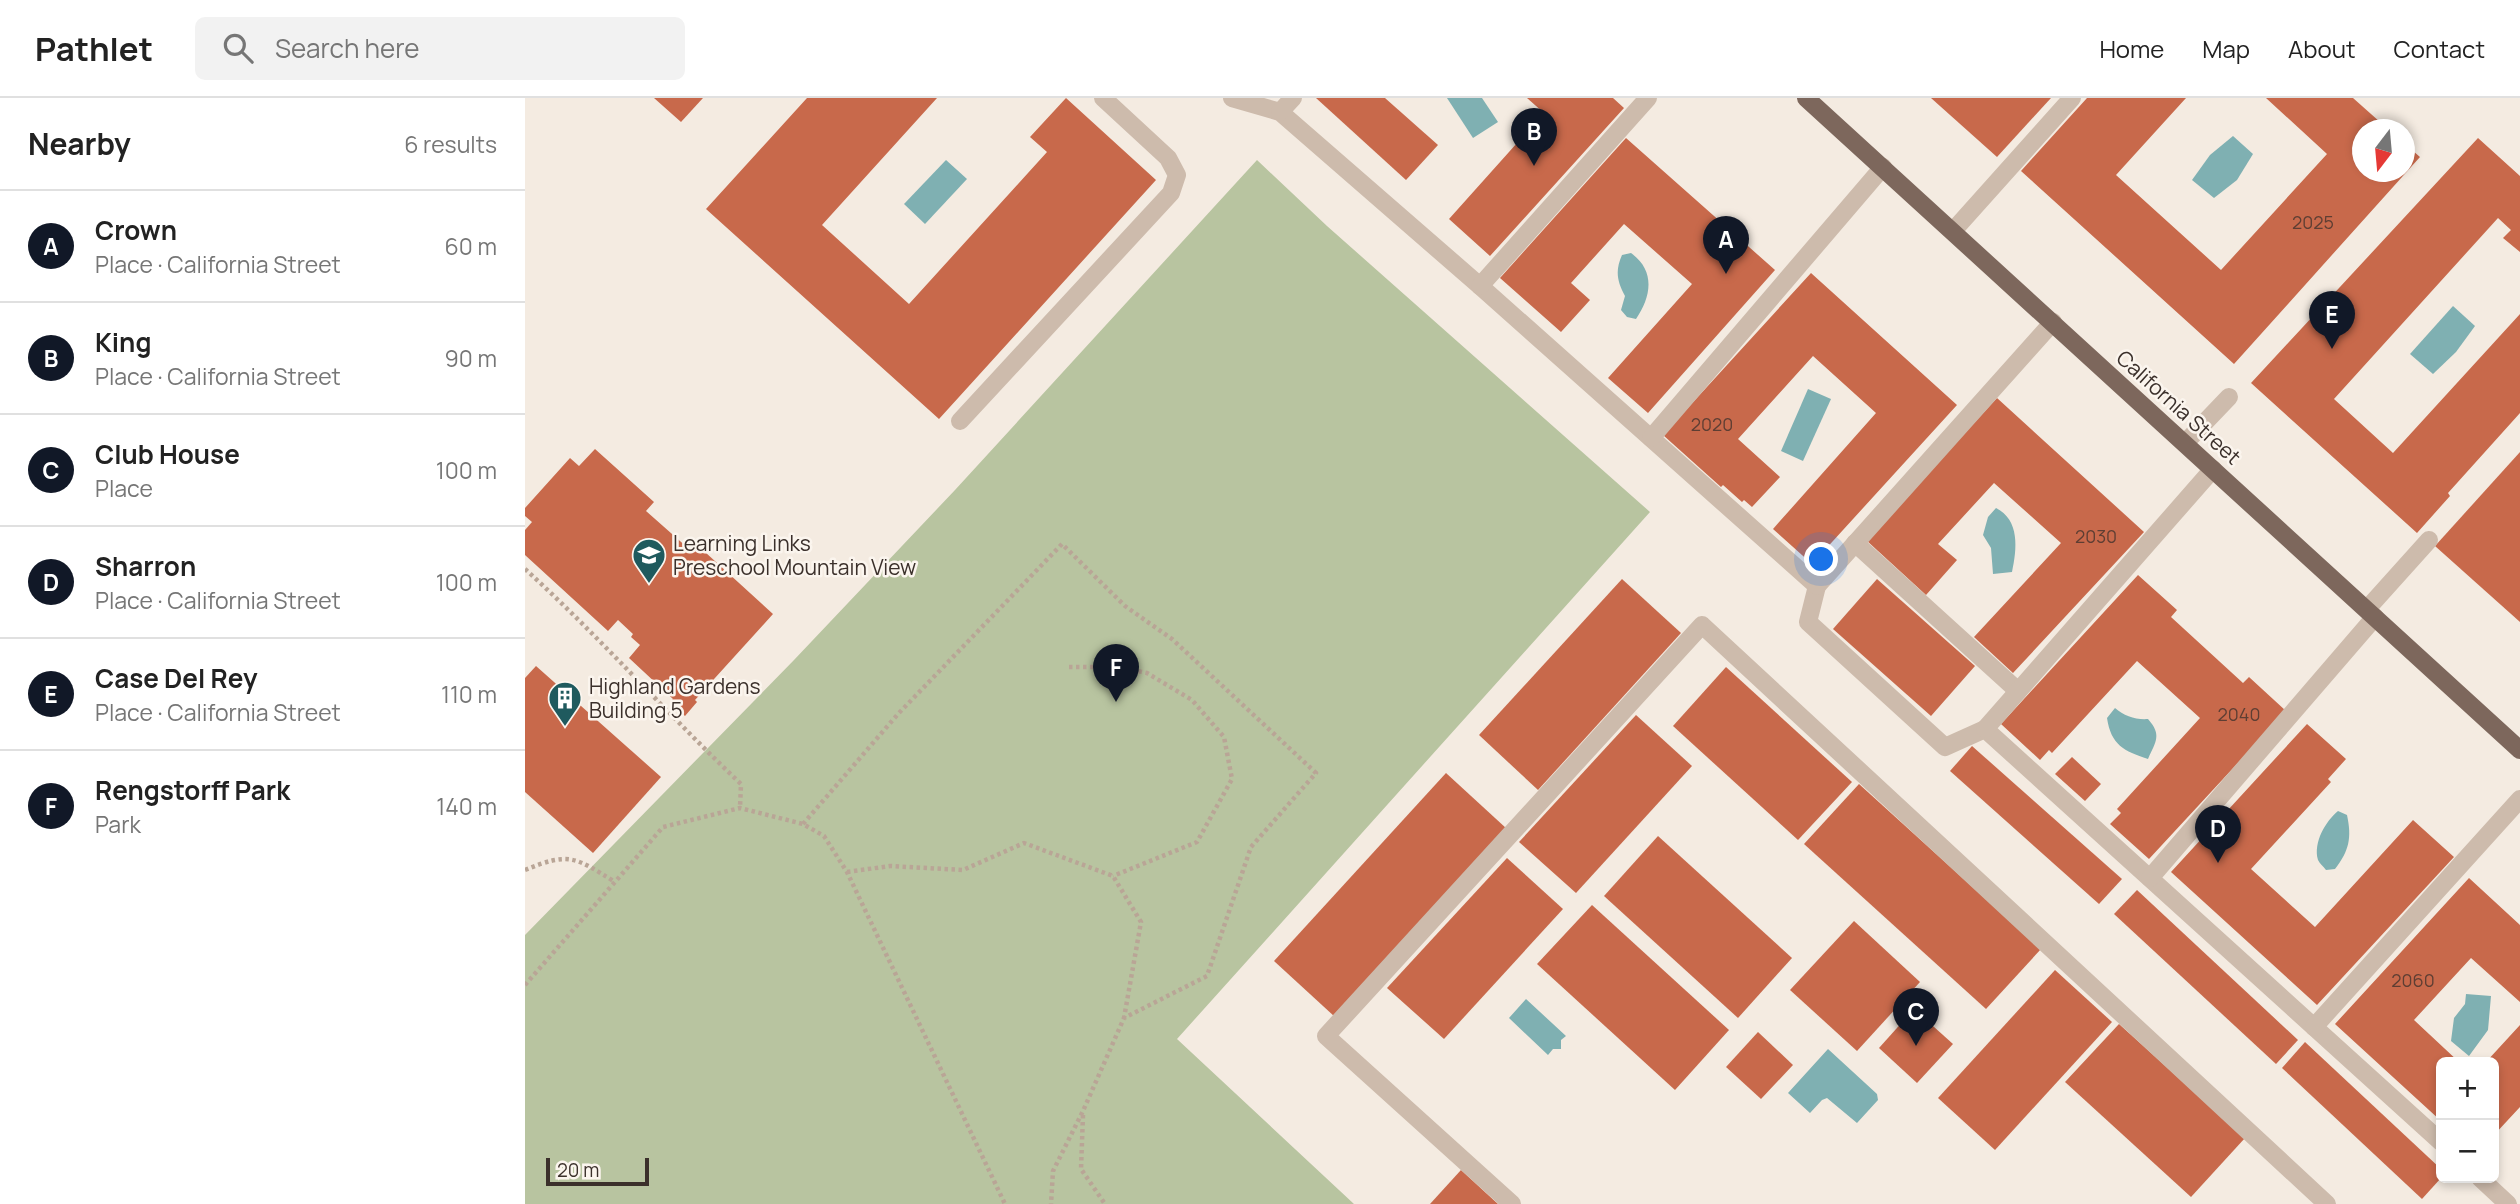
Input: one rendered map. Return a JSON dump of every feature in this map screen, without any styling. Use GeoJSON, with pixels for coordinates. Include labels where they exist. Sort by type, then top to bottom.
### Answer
{"type":"FeatureCollection","features":[{"type":"Feature","properties":{"kind":"main road","name":"California Street"},"geometry":{"type":"LineString","coordinates":[[1807,98],[2520,750]]}},
{"type":"Feature","properties":{"kind":"lane"},"geometry":{"type":"LineString","coordinates":[[960,421],[1171,193],[1177,175],[1168,158],[1103,98]]}},
{"type":"Feature","properties":{"kind":"lane"},"geometry":{"type":"LineString","coordinates":[[1232,98],[1280,112],[1817,586]]}},
{"type":"Feature","properties":{"kind":"lane"},"geometry":{"type":"LineString","coordinates":[[1280,112],[1293,98]]}},
{"type":"Feature","properties":{"kind":"lane"},"geometry":{"type":"LineString","coordinates":[[1480,286],[1649,98]]}},
{"type":"Feature","properties":{"kind":"lane"},"geometry":{"type":"LineString","coordinates":[[1953,231],[2072,98]]}},
{"type":"Feature","properties":{"kind":"lane"},"geometry":{"type":"LineString","coordinates":[[1651,438],[1883,167]]}},
{"type":"Feature","properties":{"kind":"lane"},"geometry":{"type":"LineString","coordinates":[[2053,322],[1817,586],[1808,622],[1945,747],[1985,729],[2213,469]]}},
{"type":"Feature","properties":{"kind":"lane"},"geometry":{"type":"LineString","coordinates":[[2185,443],[2229,397]]}},
{"type":"Feature","properties":{"kind":"lane"},"geometry":{"type":"LineString","coordinates":[[2150,878],[2429,540]]}},
{"type":"Feature","properties":{"kind":"lane"},"geometry":{"type":"LineString","coordinates":[[1855,543],[2018,691]]}},
{"type":"Feature","properties":{"kind":"lane"},"geometry":{"type":"LineString","coordinates":[[1512,1204],[1326,1036],[1702,625],[2327,1204]]}},
{"type":"Feature","properties":{"kind":"lane"},"geometry":{"type":"LineString","coordinates":[[1985,729],[2436,1137]]}},
{"type":"Feature","properties":{"kind":"lane"},"geometry":{"type":"LineString","coordinates":[[2314,1027],[2520,799]]}},
{"type":"Feature","properties":{"kind":"lane"},"geometry":{"type":"LineString","coordinates":[[2485,1183],[2508,1204]]}},
{"type":"Feature","properties":{"kind":"path"},"geometry":{"type":"LineString","coordinates":[[803,824],[898,714],[1062,544],[1125,606],[1172,639],[1316,773],[1251,847],[1207,976],[1124,1018]]}},
{"type":"Feature","properties":{"kind":"path"},"geometry":{"type":"LineString","coordinates":[[525,569],[741,783],[740,808]]}},
{"type":"Feature","properties":{"kind":"path"},"geometry":{"type":"LineString","coordinates":[[1069,667],[1119,667],[1147,673],[1192,700],[1224,737],[1232,779],[1197,842],[1113,876]]}},
{"type":"Feature","properties":{"kind":"path"},"geometry":{"type":"LineString","coordinates":[[525,985],[663,827],[740,808],[803,824],[824,836],[848,872],[1005,1204]]}},
{"type":"Feature","properties":{"kind":"path"},"geometry":{"type":"LineString","coordinates":[[848,872],[890,866],[963,870],[1024,843],[1113,876],[1141,922],[1124,1018],[1053,1171],[1051,1204]]}},
{"type":"Feature","properties":{"kind":"path"},"geometry":{"type":"LineString","coordinates":[[525,870],[555,859],[579,860],[615,883]]}},
{"type":"Feature","properties":{"kind":"path"},"geometry":{"type":"LineString","coordinates":[[1083,1111],[1081,1169],[1105,1204]]}},
{"type":"Feature","properties":{"kind":"green space"},"geometry":{"type":"Polygon","coordinates":[[[1257,160],[1327,226],[1650,512],[1177,1039],[1354,1204],[525,1204],[525,935],[794,660],[955,490],[1257,160]]]}},
{"type":"Feature","properties":{"kind":"water"},"geometry":{"type":"Polygon","coordinates":[[[1447,98],[1482,98],[1498,122],[1473,138],[1447,98]]]}},
{"type":"Feature","properties":{"kind":"water"},"geometry":{"type":"Polygon","coordinates":[[[2233,136],[2253,154],[2237,180],[2214,198],[2192,180],[2210,155],[2233,136]]]}},
{"type":"Feature","properties":{"kind":"water"},"geometry":{"type":"Polygon","coordinates":[[[946,160],[967,179],[925,224],[904,204],[946,160]]]}},
{"type":"Feature","properties":{"kind":"water"},"geometry":{"type":"Polygon","coordinates":[[[1631,253],[1644,268],[1649,284],[1645,302],[1636,319],[1627,317],[1621,310],[1625,296],[1618,276],[1622,255],[1631,253]]]}},
{"type":"Feature","properties":{"kind":"water"},"geometry":{"type":"Polygon","coordinates":[[[2453,306],[2475,326],[2456,352],[2433,374],[2410,354],[2453,306]]]}},
{"type":"Feature","properties":{"kind":"water"},"geometry":{"type":"Polygon","coordinates":[[[1808,389],[1831,399],[1803,461],[1781,451],[1808,389]]]}},
{"type":"Feature","properties":{"kind":"water"},"geometry":{"type":"Polygon","coordinates":[[[1996,508],[2004,513],[2013,527],[2015,554],[2012,572],[1993,574],[1991,548],[1983,535],[1988,517],[1996,508]]]}},
{"type":"Feature","properties":{"kind":"water"},"geometry":{"type":"Polygon","coordinates":[[[2115,708],[2130,717],[2148,719],[2155,729],[2156,738],[2148,759],[2126,750],[2115,741],[2107,718],[2115,708]]]}},
{"type":"Feature","properties":{"kind":"water"},"geometry":{"type":"Polygon","coordinates":[[[2338,811],[2347,815],[2348,844],[2335,869],[2326,870],[2318,860],[2317,846],[2325,826],[2338,811]]]}},
{"type":"Feature","properties":{"kind":"water"},"geometry":{"type":"Polygon","coordinates":[[[2466,994],[2491,996],[2488,1030],[2469,1056],[2451,1041],[2454,1018],[2465,1004],[2466,994]]]}},
{"type":"Feature","properties":{"kind":"water"},"geometry":{"type":"Polygon","coordinates":[[[1526,999],[1566,1036],[1561,1040],[1561,1049],[1553,1049],[1548,1055],[1509,1018],[1526,999]]]}},
{"type":"Feature","properties":{"kind":"water"},"geometry":{"type":"Polygon","coordinates":[[[1828,1049],[1877,1094],[1878,1100],[1857,1123],[1827,1098],[1810,1113],[1788,1093],[1828,1049]]]}},
{"type":"Feature","properties":{"kind":"building"},"geometry":{"type":"Polygon","coordinates":[[[654,98],[703,98],[681,122],[654,98]]]}},
{"type":"Feature","properties":{"kind":"building"},"geometry":{"type":"Polygon","coordinates":[[[807,98],[937,98],[822,225],[909,304],[1047,152],[1030,137],[1066,98],[1156,180],[939,419],[706,209],[807,98]]]}},
{"type":"Feature","properties":{"kind":"building"},"geometry":{"type":"Polygon","coordinates":[[[1316,98],[1385,98],[1438,145],[1406,180],[1316,98]]]}},
{"type":"Feature","properties":{"kind":"building"},"geometry":{"type":"Polygon","coordinates":[[[1527,98],[1613,98],[1624,108],[1490,256],[1449,219],[1544,113],[1527,98]]]}},
{"type":"Feature","properties":{"kind":"building"},"geometry":{"type":"Polygon","coordinates":[[[1931,98],[2051,98],[1997,157],[1931,98]]]}},
{"type":"Feature","properties":{"kind":"building"},"geometry":{"type":"Polygon","coordinates":[[[2087,98],[2186,98],[2116,175],[2221,270],[2327,154],[2266,98],[2353,98],[2377,119],[2352,119],[2352,182],[2398,182],[2234,364],[2021,171],[2087,98]]]}},
{"type":"Feature","properties":{"kind":"building"},"geometry":{"type":"Polygon","coordinates":[[[1626,138],[1775,270],[1648,413],[1608,378],[1692,284],[1624,224],[1571,283],[1590,300],[1561,332],[1500,278],[1626,138]]]}},
{"type":"Feature","properties":{"kind":"building"},"geometry":{"type":"Polygon","coordinates":[[[2478,138],[2520,176],[2520,252],[2503,238],[2511,230],[2498,218],[2334,399],[2393,453],[2520,314],[2520,413],[2448,493],[2450,496],[2417,533],[2251,383],[2478,138]]]}},
{"type":"Feature","properties":{"kind":"building"},"geometry":{"type":"Polygon","coordinates":[[[1811,273],[1957,405],[1812,564],[1773,529],[1876,413],[1813,356],[1738,439],[1780,477],[1752,507],[1723,485],[1721,487],[1663,435],[1811,273]]]}},
{"type":"Feature","properties":{"kind":"building"},"geometry":{"type":"Polygon","coordinates":[[[1997,398],[2144,532],[2013,673],[1974,637],[2061,543],[1994,483],[1938,544],[1957,560],[1926,595],[1866,540],[1997,398]]]}},
{"type":"Feature","properties":{"kind":"building","name":"Learning Links Preschool Mountain View"},"geometry":{"type":"Polygon","coordinates":[[[595,449],[654,502],[646,511],[689,549],[694,542],[773,614],[695,700],[697,702],[685,716],[670,702],[673,699],[629,658],[640,645],[631,637],[633,634],[618,620],[608,631],[525,555],[525,530],[532,522],[525,516],[525,508],[570,458],[579,466],[595,449]]]}},
{"type":"Feature","properties":{"kind":"building"},"geometry":{"type":"Polygon","coordinates":[[[2520,452],[2520,622],[2435,546],[2520,452]]]}},
{"type":"Feature","properties":{"kind":"building"},"geometry":{"type":"Polygon","coordinates":[[[2138,575],[2177,610],[2171,617],[2243,683],[2249,677],[2286,711],[2149,859],[2110,824],[2121,813],[2117,809],[2200,718],[2137,661],[2052,753],[2049,750],[2040,760],[2001,724],[2138,575]]]}},
{"type":"Feature","properties":{"kind":"building"},"geometry":{"type":"Polygon","coordinates":[[[1622,579],[1681,633],[1538,790],[1479,735],[1622,579]]]}},
{"type":"Feature","properties":{"kind":"building"},"geometry":{"type":"Polygon","coordinates":[[[1877,579],[1975,666],[1931,716],[1833,629],[1877,579]]]}},
{"type":"Feature","properties":{"kind":"building","name":"Highland Gardens Building 5"},"geometry":{"type":"Polygon","coordinates":[[[536,666],[661,777],[593,853],[525,792],[525,678],[536,666]]]}},
{"type":"Feature","properties":{"kind":"building"},"geometry":{"type":"Polygon","coordinates":[[[1726,667],[1852,782],[1798,840],[1673,726],[1726,667]]]}},
{"type":"Feature","properties":{"kind":"building"},"geometry":{"type":"Polygon","coordinates":[[[1636,715],[1692,766],[1576,893],[1519,842],[1636,715]]]}},
{"type":"Feature","properties":{"kind":"building"},"geometry":{"type":"Polygon","coordinates":[[[2307,724],[2346,759],[2328,779],[2331,782],[2251,869],[2315,927],[2413,820],[2454,857],[2317,1005],[2171,872],[2307,724]]]}},
{"type":"Feature","properties":{"kind":"building"},"geometry":{"type":"Polygon","coordinates":[[[1972,746],[2122,879],[2099,904],[1950,771],[1972,746]]]}},
{"type":"Feature","properties":{"kind":"building"},"geometry":{"type":"Polygon","coordinates":[[[2072,757],[2101,784],[2085,801],[2055,774],[2072,757]]]}},
{"type":"Feature","properties":{"kind":"building"},"geometry":{"type":"Polygon","coordinates":[[[1446,773],[1507,829],[1335,1017],[1274,961],[1446,773]]]}},
{"type":"Feature","properties":{"kind":"building"},"geometry":{"type":"Polygon","coordinates":[[[1859,784],[2041,949],[1986,1009],[1804,844],[1859,784]]]}},
{"type":"Feature","properties":{"kind":"building"},"geometry":{"type":"Polygon","coordinates":[[[1658,836],[1792,958],[1738,1018],[1604,896],[1658,836]]]}},
{"type":"Feature","properties":{"kind":"building"},"geometry":{"type":"Polygon","coordinates":[[[1507,858],[1563,909],[1444,1039],[1387,988],[1507,858]]]}},
{"type":"Feature","properties":{"kind":"building"},"geometry":{"type":"Polygon","coordinates":[[[2469,878],[2520,925],[2520,1002],[2471,958],[2414,1020],[2454,1057],[2436,1057],[2436,1116],[2335,1024],[2469,878]]]}},
{"type":"Feature","properties":{"kind":"building"},"geometry":{"type":"Polygon","coordinates":[[[2137,890],[2298,1040],[2276,1064],[2114,914],[2137,890]]]}},
{"type":"Feature","properties":{"kind":"building"},"geometry":{"type":"Polygon","coordinates":[[[1592,905],[1729,1030],[1675,1090],[1537,964],[1592,905]]]}},
{"type":"Feature","properties":{"kind":"building"},"geometry":{"type":"Polygon","coordinates":[[[1854,921],[1920,982],[1857,1051],[1790,990],[1854,921]]]}},
{"type":"Feature","properties":{"kind":"building"},"geometry":{"type":"Polygon","coordinates":[[[2055,970],[2112,1022],[1995,1150],[1938,1098],[2055,970]]]}},
{"type":"Feature","properties":{"kind":"building"},"geometry":{"type":"Polygon","coordinates":[[[1914,1009],[1953,1044],[1917,1083],[1879,1048],[1914,1009]]]}},
{"type":"Feature","properties":{"kind":"building"},"geometry":{"type":"Polygon","coordinates":[[[2119,1024],[2245,1138],[2191,1197],[2065,1082],[2119,1024]]]}},
{"type":"Feature","properties":{"kind":"building"},"geometry":{"type":"Polygon","coordinates":[[[2520,1025],[2520,1107],[2499,1130],[2499,1057],[2491,1057],[2520,1025]]]}},
{"type":"Feature","properties":{"kind":"building"},"geometry":{"type":"Polygon","coordinates":[[[1758,1032],[1793,1065],[1761,1099],[1726,1067],[1758,1032]]]}},
{"type":"Feature","properties":{"kind":"building"},"geometry":{"type":"Polygon","coordinates":[[[2305,1042],[2436,1164],[2436,1183],[2422,1199],[2282,1068],[2305,1042]]]}},
{"type":"Feature","properties":{"kind":"building"},"geometry":{"type":"Polygon","coordinates":[[[1461,1170],[1498,1204],[1430,1204],[1461,1170]]]}},
{"type":"Feature","properties":{"kind":"place","name":"King"},"geometry":{"type":"Point","coordinates":[1534,166]}},
{"type":"Feature","properties":{"kind":"place","name":"Crown"},"geometry":{"type":"Point","coordinates":[1726,274]}},
{"type":"Feature","properties":{"kind":"place","name":"Case Del Rey"},"geometry":{"type":"Point","coordinates":[2332,349]}},
{"type":"Feature","properties":{"kind":"place","name":"Learning Links Preschool Mountain View"},"geometry":{"type":"Point","coordinates":[649,585]}},
{"type":"Feature","properties":{"kind":"place","name":"Rengstorff Park"},"geometry":{"type":"Point","coordinates":[1116,702]}},
{"type":"Feature","properties":{"kind":"place","name":"Highland Gardens Building 5"},"geometry":{"type":"Point","coordinates":[565,728]}},
{"type":"Feature","properties":{"kind":"place","name":"Sharron"},"geometry":{"type":"Point","coordinates":[2218,863]}},
{"type":"Feature","properties":{"kind":"place","name":"Club House"},"geometry":{"type":"Point","coordinates":[1916,1046]}}]}
